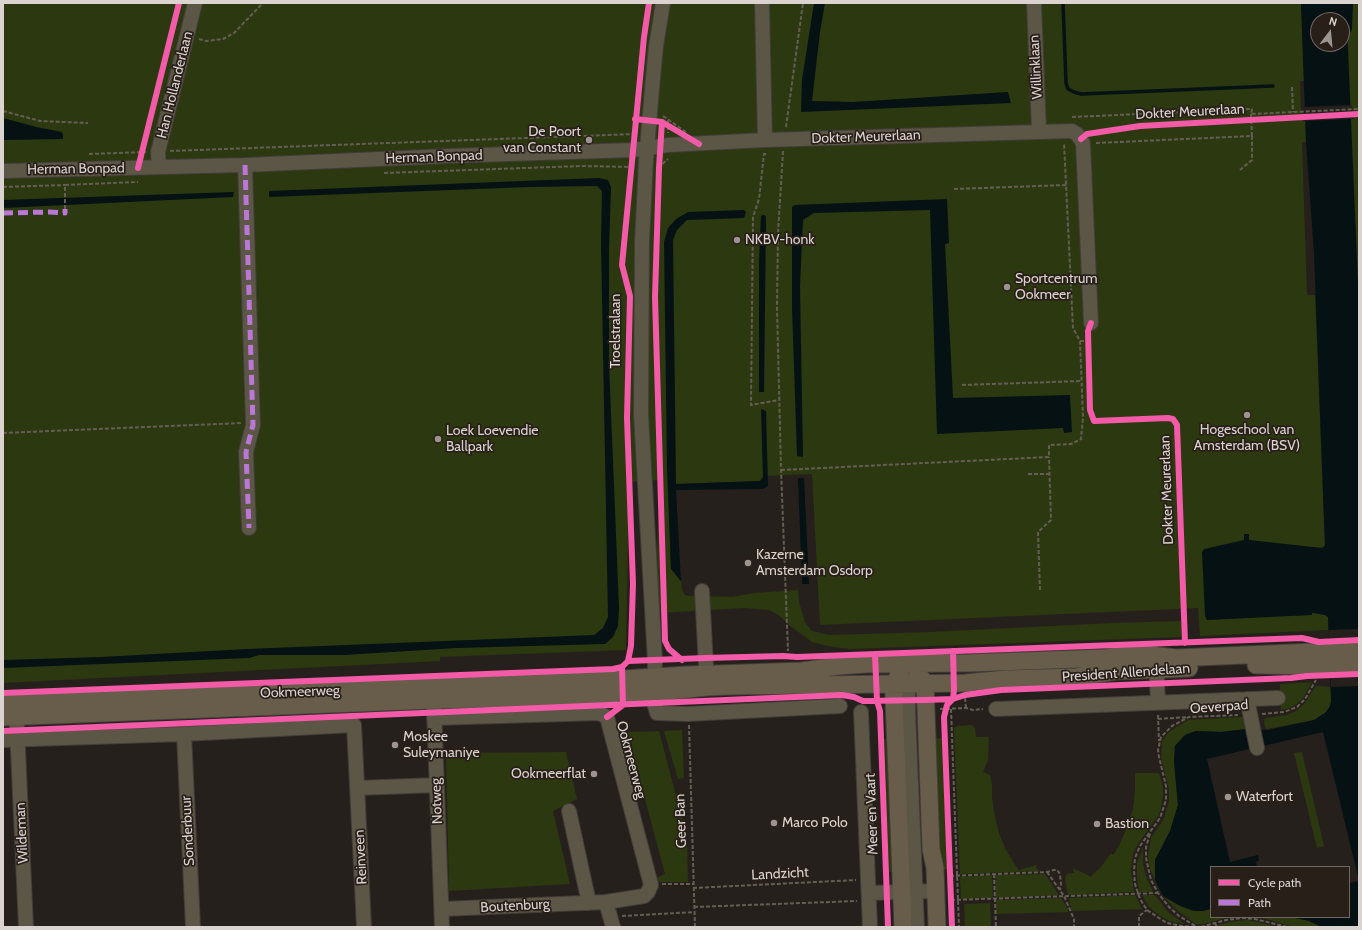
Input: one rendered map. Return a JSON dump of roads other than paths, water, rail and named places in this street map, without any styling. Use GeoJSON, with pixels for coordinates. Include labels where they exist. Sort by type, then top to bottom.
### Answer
{"type":"FeatureCollection","features":[{"type":"Feature","properties":{"kind":"main road","name":"President Allendelaan"},"geometry":{"type":"LineString","coordinates":[[1323,667],[1359,650]]}},
{"type":"Feature","properties":{"kind":"main road","name":"President Allendelaan"},"geometry":{"type":"LineString","coordinates":[[908,663],[1106,658],[1134,654],[1156,662]]}},
{"type":"Feature","properties":{"kind":"main road","name":"President Allendelaan"},"geometry":{"type":"LineString","coordinates":[[909,684],[957,690],[1007,679],[1077,677],[1116,671],[1156,662],[1323,667],[1359,665]]}},
{"type":"Feature","properties":{"kind":"main road","name":"Ookmeerweg"},"geometry":{"type":"LineString","coordinates":[[9,710],[622,696],[654,693],[706,681],[838,666],[908,663]]}},
{"type":"Feature","properties":{"kind":"main road"},"geometry":{"type":"LineString","coordinates":[[908,663],[909,684],[931,849],[935,868],[937,927]]}},
{"type":"Feature","properties":{"kind":"main road"},"geometry":{"type":"LineString","coordinates":[[908,663],[909,684]]}},
{"type":"Feature","properties":{"kind":"main road","name":"Ookmeerweg"},"geometry":{"type":"LineString","coordinates":[[9,710],[623,679],[655,676],[706,681],[909,684]]}},
{"type":"Feature","properties":{"kind":"main road","name":"Meer en Vaart"},"geometry":{"type":"LineString","coordinates":[[903,927],[908,892],[909,684]]}},
{"type":"Feature","properties":{"kind":"street","name":"Han Hollanderlaan"},"geometry":{"type":"LineString","coordinates":[[159,167],[158,152],[196,3]]}},
{"type":"Feature","properties":{"kind":"street","name":"Troelstralaan"},"geometry":{"type":"LineString","coordinates":[[654,693],[655,676],[641,414],[642,242],[647,148],[656,121],[656,46],[663,3]]}},
{"type":"Feature","properties":{"kind":"street"},"geometry":{"type":"LineString","coordinates":[[762,3],[768,147]]}},
{"type":"Feature","properties":{"kind":"street","name":"Willinklaan"},"geometry":{"type":"LineString","coordinates":[[1034,3],[1039,132]]}},
{"type":"Feature","properties":{"kind":"street","name":"Dokter Meurerlaan"},"geometry":{"type":"LineString","coordinates":[[647,148],[699,144],[768,147],[1072,131],[1077,134],[1083,143],[1091,323]]}},
{"type":"Feature","properties":{"kind":"street","name":"Herman Bonpad"},"geometry":{"type":"LineString","coordinates":[[3,171],[244,165],[647,148]]}},
{"type":"Feature","properties":{"kind":"street"},"geometry":{"type":"LineString","coordinates":[[244,165],[253,422],[246,452],[249,528]]}},
{"type":"Feature","properties":{"kind":"street"},"geometry":{"type":"LineString","coordinates":[[702,591],[706,681]]}},
{"type":"Feature","properties":{"kind":"street"},"geometry":{"type":"LineString","coordinates":[[1156,662],[1158,702]]}},
{"type":"Feature","properties":{"kind":"street"},"geometry":{"type":"LineString","coordinates":[[654,693],[654,703],[657,714],[688,714],[840,706]]}},
{"type":"Feature","properties":{"kind":"street"},"geometry":{"type":"LineString","coordinates":[[992,709],[1278,698]]}},
{"type":"Feature","properties":{"kind":"street"},"geometry":{"type":"LineString","coordinates":[[1247,699],[1257,748]]}},
{"type":"Feature","properties":{"kind":"street","name":"Notweg"},"geometry":{"type":"LineString","coordinates":[[433,700],[442,927]]}},
{"type":"Feature","properties":{"kind":"street","name":"Wildeman"},"geometry":{"type":"LineString","coordinates":[[9,710],[10,740],[26,927]]}},
{"type":"Feature","properties":{"kind":"street","name":"Meer en Vaart"},"geometry":{"type":"LineString","coordinates":[[861,712],[870,927]]}},
{"type":"Feature","properties":{"kind":"street","name":"Ookmeerweg"},"geometry":{"type":"LineString","coordinates":[[434,718],[599,713],[607,717],[651,885]]}},
{"type":"Feature","properties":{"kind":"street","name":"Reinveen"},"geometry":{"type":"LineString","coordinates":[[184,734],[354,725],[364,927]]}},
{"type":"Feature","properties":{"kind":"street"},"geometry":{"type":"LineString","coordinates":[[10,740],[184,734]]}},
{"type":"Feature","properties":{"kind":"street","name":"Sonderbuur"},"geometry":{"type":"LineString","coordinates":[[184,734],[193,927]]}},
{"type":"Feature","properties":{"kind":"street"},"geometry":{"type":"LineString","coordinates":[[357,788],[437,785]]}},
{"type":"Feature","properties":{"kind":"street"},"geometry":{"type":"LineString","coordinates":[[569,811],[589,903]]}},
{"type":"Feature","properties":{"kind":"street","name":"Boutenburg"},"geometry":{"type":"LineString","coordinates":[[442,909],[606,902],[644,896],[648,892],[651,885]]}},
{"type":"Feature","properties":{"kind":"street"},"geometry":{"type":"LineString","coordinates":[[868,891],[936,891]]}},
{"type":"Feature","properties":{"kind":"street"},"geometry":{"type":"LineString","coordinates":[[908,892],[917,927]]}},
{"type":"Feature","properties":{"kind":"street"},"geometry":{"type":"LineString","coordinates":[[606,902],[611,922]]}},
{"type":"Feature","properties":{"kind":"waterway"},"geometry":{"type":"LineString","coordinates":[[1063,3],[1066,83],[1068,89],[1074,92],[1081,94],[1273,86]]}},
{"type":"Feature","properties":{"kind":"waterway"},"geometry":{"type":"LineString","coordinates":[[1347,3],[1347,12]]}},
{"type":"Feature","properties":{"kind":"place","name":"De Poort van Constant"},"geometry":{"type":"Point","coordinates":[589,140]}},
{"type":"Feature","properties":{"kind":"place","name":"NKBV-honk"},"geometry":{"type":"Point","coordinates":[737,240]}},
{"type":"Feature","properties":{"kind":"place","name":"Sportcentrum Ookmeer"},"geometry":{"type":"Point","coordinates":[1007,287]}},
{"type":"Feature","properties":{"kind":"place","name":"Hogeschool van Amsterdam (BSV)"},"geometry":{"type":"Point","coordinates":[1247,415]}},
{"type":"Feature","properties":{"kind":"place","name":"Loek Loevendie Ballpark"},"geometry":{"type":"Point","coordinates":[438,439]}},
{"type":"Feature","properties":{"kind":"place","name":"Kazerne Amsterdam Osdorp"},"geometry":{"type":"Point","coordinates":[748,563]}},
{"type":"Feature","properties":{"kind":"place","name":"Moskee Suleymaniye"},"geometry":{"type":"Point","coordinates":[395,745]}},
{"type":"Feature","properties":{"kind":"place","name":"Ookmeerflat"},"geometry":{"type":"Point","coordinates":[594,774]}},
{"type":"Feature","properties":{"kind":"place","name":"Waterfort"},"geometry":{"type":"Point","coordinates":[1228,797]}},
{"type":"Feature","properties":{"kind":"place","name":"Marco Polo"},"geometry":{"type":"Point","coordinates":[774,823]}},
{"type":"Feature","properties":{"kind":"place","name":"Bastion"},"geometry":{"type":"Point","coordinates":[1097,824]}}]}
